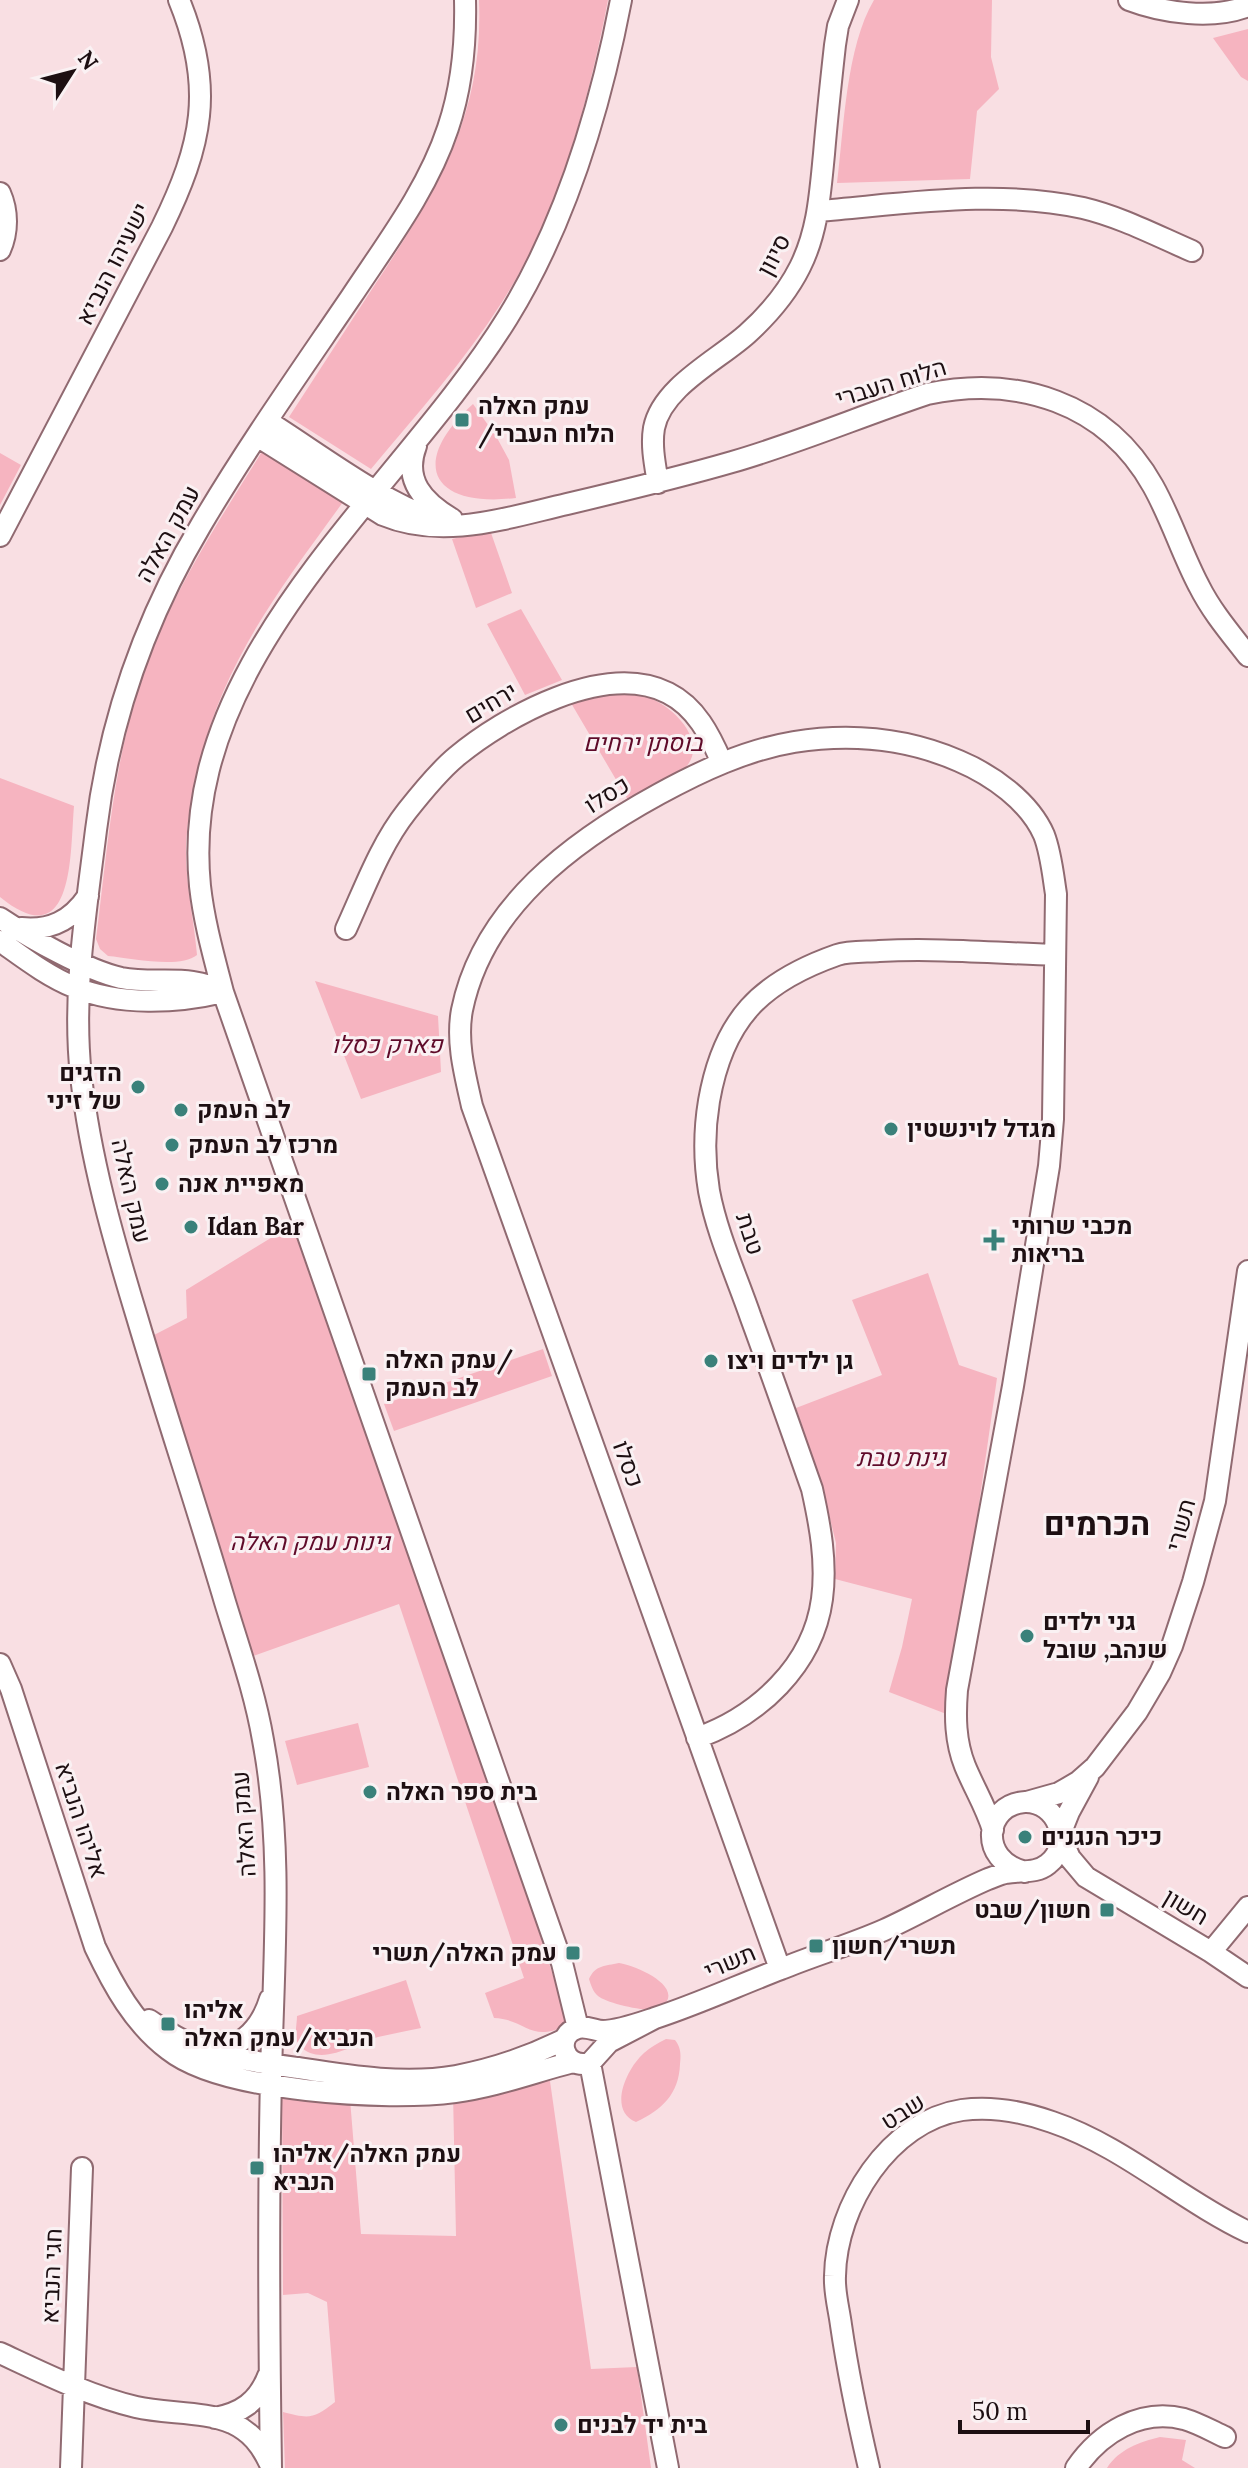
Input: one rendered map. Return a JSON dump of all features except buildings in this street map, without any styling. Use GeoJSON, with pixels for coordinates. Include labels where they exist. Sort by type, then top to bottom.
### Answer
{"type":"FeatureCollection","features":[{"type":"Feature","properties":{"kind":"street","name":"ישעיהו הנביא"},"geometry":{"type":"LineString","coordinates":[[0,536],[162,227],[192,157],[200,123],[199,62],[191,29],[179,0]]}},
{"type":"Feature","properties":{"kind":"street","name":"עמק האלה"},"geometry":{"type":"LineString","coordinates":[[271,2467],[269,2372],[274,1866],[265,1746],[242,1658],[123,1270],[99,1181],[81,1074],[78,989],[96,824],[129,676],[141,643],[184,554],[262,428],[374,262],[435,162],[457,97],[463,56],[465,0]]}},
{"type":"Feature","properties":{"kind":"street"},"geometry":{"type":"LineString","coordinates":[[587,2060],[565,2051],[578,2032],[562,1963],[223,992],[209,939],[200,885],[201,821],[206,782],[215,750],[245,676],[263,645],[370,498],[481,358],[535,268],[572,182],[592,122],[621,0]]}},
{"type":"Feature","properties":{"kind":"street","name":"סיוון"},"geometry":{"type":"LineString","coordinates":[[658,483],[653,449],[654,428],[660,410],[675,392],[767,315],[800,267],[814,232],[835,45],[848,0]]}},
{"type":"Feature","properties":{"kind":"street"},"geometry":{"type":"LineString","coordinates":[[1129,0],[1148,7],[1187,12],[1216,13],[1248,6]]}},
{"type":"Feature","properties":{"kind":"street"},"geometry":{"type":"LineString","coordinates":[[0,193],[6,221],[5,239],[0,250]]}},
{"type":"Feature","properties":{"kind":"street"},"geometry":{"type":"LineString","coordinates":[[818,211],[968,199],[1045,202],[1117,219],[1192,251]]}},
{"type":"Feature","properties":{"kind":"street","name":"הלוח העברי"},"geometry":{"type":"LineString","coordinates":[[262,428],[370,498],[400,523],[443,528],[658,483],[812,436],[927,394],[957,388],[996,388],[1031,393],[1065,404],[1095,421],[1120,441],[1140,464],[1155,488],[1199,587],[1248,656]]}},
{"type":"Feature","properties":{"kind":"street"},"geometry":{"type":"LineString","coordinates":[[418,439],[411,457],[412,478],[432,504],[470,523]]}},
{"type":"Feature","properties":{"kind":"street"},"geometry":{"type":"LineString","coordinates":[[1214,612],[1237,629],[1248,628]]}},
{"type":"Feature","properties":{"kind":"street","name":"ירחים"},"geometry":{"type":"LineString","coordinates":[[346,929],[378,859],[405,814],[430,784],[453,759],[481,737],[540,704],[573,692],[607,685],[642,685],[666,692],[699,719],[722,763]]}},
{"type":"Feature","properties":{"kind":"street","name":"כסלו"},"geometry":{"type":"LineString","coordinates":[[780,1969],[472,1106],[460,1045],[462,1011],[475,968],[496,928],[522,895],[552,865],[589,837],[659,794],[722,763],[792,742],[880,738],[929,748],[978,769],[1007,789],[1027,810],[1043,834],[1056,894],[1053,1119],[1049,1166],[954,1720],[964,1765],[984,1803],[993,1836]]}},
{"type":"Feature","properties":{"kind":"street"},"geometry":{"type":"LineString","coordinates":[[5,928],[39,930],[59,924],[79,910],[88,896]]}},
{"type":"Feature","properties":{"kind":"street"},"geometry":{"type":"LineString","coordinates":[[5,928],[118,977],[140,981],[191,980],[223,992]]}},
{"type":"Feature","properties":{"kind":"street"},"geometry":{"type":"LineString","coordinates":[[5,928],[54,978],[78,989],[135,1000],[164,1001],[189,1000],[223,992]]}},
{"type":"Feature","properties":{"kind":"street","name":"טבת"},"geometry":{"type":"LineString","coordinates":[[697,1738],[723,1729],[742,1717],[786,1680],[814,1631],[823,1587],[822,1538],[812,1489],[709,1193],[704,1153],[707,1114],[714,1073],[724,1043],[759,997],[780,982],[836,955],[904,950],[1055,955]]}},
{"type":"Feature","properties":{"kind":"street","name":"תשרי"},"geometry":{"type":"LineString","coordinates":[[1061,1835],[1069,1812],[1095,1767],[1137,1712],[1172,1646],[1215,1501],[1248,1271]]}},
{"type":"Feature","properties":{"kind":"street","name":"אליהו הנביא"},"geometry":{"type":"LineString","coordinates":[[0,1664],[11,1689],[95,1947],[126,2004],[169,2051],[193,2065],[240,2078],[271,2074]]}},
{"type":"Feature","properties":{"kind":"street","name":"כסלו"},"geometry":{"type":"LineString","coordinates":[[964,1765],[987,1792],[1005,1802],[1021,1803]]}},
{"type":"Feature","properties":{"kind":"street","name":"תשרי"},"geometry":{"type":"LineString","coordinates":[[1021,1803],[1059,1793],[1095,1767]]}},
{"type":"Feature","properties":{"kind":"street"},"geometry":{"type":"LineString","coordinates":[[1021,1803],[1039,1804],[1050,1811],[1061,1835],[1056,1855],[1048,1864],[1029,1871],[1011,1868],[1002,1861],[995,1851],[993,1836],[994,1824],[1005,1809],[1021,1803]]}},
{"type":"Feature","properties":{"kind":"street","name":"חשון"},"geometry":{"type":"LineString","coordinates":[[1061,1835],[1076,1868],[1248,1977]]}},
{"type":"Feature","properties":{"kind":"street","name":"תשרי"},"geometry":{"type":"LineString","coordinates":[[957,1894],[987,1861],[993,1836]]}},
{"type":"Feature","properties":{"kind":"street","name":"תשרי"},"geometry":{"type":"LineString","coordinates":[[271,2074],[377,2078],[456,2076],[542,2051],[578,2032],[605,2031],[655,2018],[723,1994],[880,1932],[1004,1873],[1029,1871]]}},
{"type":"Feature","properties":{"kind":"street","name":"חשון"},"geometry":{"type":"LineString","coordinates":[[1029,1871],[1062,1871],[1095,1882]]}},
{"type":"Feature","properties":{"kind":"street"},"geometry":{"type":"LineString","coordinates":[[1211,1952],[1248,1907]]}},
{"type":"Feature","properties":{"kind":"street"},"geometry":{"type":"LineString","coordinates":[[205,2048],[226,2048],[243,2040],[261,2019],[273,1988]]}},
{"type":"Feature","properties":{"kind":"street","name":"אליהו הנביא"},"geometry":{"type":"LineString","coordinates":[[117,1990],[147,2018],[169,2033],[271,2074]]}},
{"type":"Feature","properties":{"kind":"street","name":"תשרי"},"geometry":{"type":"LineString","coordinates":[[271,2074],[376,2096],[453,2093],[587,2060],[609,2042],[655,2018]]}},
{"type":"Feature","properties":{"kind":"street"},"geometry":{"type":"LineString","coordinates":[[578,2032],[599,2037],[601,2043],[587,2060]]}},
{"type":"Feature","properties":{"kind":"street"},"geometry":{"type":"LineString","coordinates":[[587,2060],[668,2468]]}},
{"type":"Feature","properties":{"kind":"street"},"geometry":{"type":"LineString","coordinates":[[240,2078],[261,2093],[271,2109]]}},
{"type":"Feature","properties":{"kind":"street","name":"שבט"},"geometry":{"type":"LineString","coordinates":[[869,2468],[844,2342],[835,2277],[841,2230],[861,2183],[897,2140],[928,2122],[961,2110],[1009,2110],[1053,2122],[1102,2145],[1248,2232]]}},
{"type":"Feature","properties":{"kind":"street","name":"חגי הנביא"},"geometry":{"type":"LineString","coordinates":[[71,2468],[82,2168]]}},
{"type":"Feature","properties":{"kind":"street"},"geometry":{"type":"LineString","coordinates":[[0,2353],[74,2385],[136,2407],[229,2422],[252,2436],[262,2447],[271,2467]]}},
{"type":"Feature","properties":{"kind":"street"},"geometry":{"type":"LineString","coordinates":[[215,2418],[242,2410],[255,2400],[269,2372]]}},
{"type":"Feature","properties":{"kind":"street"},"geometry":{"type":"LineString","coordinates":[[1076,2468],[1088,2451],[1110,2433],[1128,2423],[1153,2416],[1185,2419],[1225,2437]]}},
{"type":"Feature","properties":{"kind":"green space"},"geometry":{"type":"Polygon","coordinates":[[[479,0],[608,0],[591,78],[569,156],[540,232],[522,268],[472,346],[371,469],[289,417],[419,216],[437,183],[465,116],[474,80],[479,41],[479,0]]]}},
{"type":"Feature","properties":{"kind":"green space"},"geometry":{"type":"Polygon","coordinates":[[[874,0],[992,0],[991,57],[999,89],[977,111],[970,179],[837,183],[852,64],[857,41],[874,0]]]}},
{"type":"Feature","properties":{"kind":"green space"},"geometry":{"type":"Polygon","coordinates":[[[1248,29],[1248,81],[1241,77],[1213,38],[1248,29]]]}},
{"type":"Feature","properties":{"kind":"green space"},"geometry":{"type":"Polygon","coordinates":[[[473,404],[509,460],[516,498],[464,496],[448,488],[438,477],[436,462],[440,445],[453,425],[473,404]]]}},
{"type":"Feature","properties":{"kind":"green space"},"geometry":{"type":"Polygon","coordinates":[[[263,450],[343,502],[255,630],[221,696],[208,733],[193,791],[186,846],[197,955],[167,962],[108,956],[100,949],[96,939],[112,809],[131,713],[152,650],[179,591],[263,450]]]}},
{"type":"Feature","properties":{"kind":"green space"},"geometry":{"type":"Polygon","coordinates":[[[0,453],[21,465],[0,505],[0,453]]]}},
{"type":"Feature","properties":{"kind":"green space"},"geometry":{"type":"Polygon","coordinates":[[[490,530],[512,593],[476,608],[452,539],[490,530]]]}},
{"type":"Feature","properties":{"kind":"green space"},"geometry":{"type":"Polygon","coordinates":[[[521,609],[562,680],[525,695],[487,624],[521,609]]]}},
{"type":"Feature","properties":{"kind":"green space","name":"בוסתן ירחים"},"geometry":{"type":"Polygon","coordinates":[[[622,691],[645,696],[666,707],[688,730],[693,749],[686,767],[628,800],[571,703],[622,691]]]}},
{"type":"Feature","properties":{"kind":"green space"},"geometry":{"type":"Polygon","coordinates":[[[0,778],[74,806],[69,871],[64,892],[55,907],[43,915],[25,912],[0,897],[0,778]]]}},
{"type":"Feature","properties":{"kind":"green space","name":"פארק כסלו"},"geometry":{"type":"Polygon","coordinates":[[[315,981],[438,1016],[441,1072],[361,1099],[315,981]]]}},
{"type":"Feature","properties":{"kind":"green space","name":"גינות עמק האלה"},"geometry":{"type":"Polygon","coordinates":[[[292,1225],[560,1997],[565,2026],[553,2031],[536,2031],[494,2018],[485,1993],[524,1978],[399,1604],[253,1656],[154,1335],[187,1318],[186,1290],[292,1225]]]}},
{"type":"Feature","properties":{"kind":"green space","name":"גינת טבת"},"geometry":{"type":"Polygon","coordinates":[[[928,1273],[959,1365],[997,1378],[949,1715],[889,1692],[912,1599],[835,1579],[836,1543],[821,1482],[796,1408],[882,1375],[852,1300],[928,1273]]]}},
{"type":"Feature","properties":{"kind":"green space"},"geometry":{"type":"Polygon","coordinates":[[[543,1349],[552,1376],[394,1431],[384,1404],[543,1349]]]}},
{"type":"Feature","properties":{"kind":"green space"},"geometry":{"type":"Polygon","coordinates":[[[358,1723],[369,1767],[297,1785],[285,1741],[358,1723]]]}},
{"type":"Feature","properties":{"kind":"green space"},"geometry":{"type":"Polygon","coordinates":[[[619,1963],[647,1973],[664,1986],[668,1993],[667,2000],[660,2008],[639,2009],[598,1996],[589,1979],[591,1974],[601,1967],[619,1963]]]}},
{"type":"Feature","properties":{"kind":"green space"},"geometry":{"type":"Polygon","coordinates":[[[406,1980],[421,2028],[378,2037],[328,2054],[308,2052],[298,2043],[297,2016],[406,1980]]]}},
{"type":"Feature","properties":{"kind":"green space"},"geometry":{"type":"Polygon","coordinates":[[[666,2039],[675,2040],[680,2051],[676,2084],[661,2106],[636,2122],[627,2116],[623,2108],[621,2099],[626,2078],[644,2053],[666,2039]]]}},
{"type":"Feature","properties":{"kind":"green space"},"geometry":{"type":"Polygon","coordinates":[[[549,2074],[591,2369],[637,2367],[651,2468],[285,2468],[283,2412],[311,2416],[335,2402],[327,2302],[308,2293],[283,2295],[282,2086],[350,2099],[361,2234],[456,2236],[453,2093],[549,2074]]]}},
{"type":"Feature","properties":{"kind":"green space"},"geometry":{"type":"Polygon","coordinates":[[[1160,2437],[1186,2440],[1182,2460],[1195,2468],[1107,2468],[1124,2451],[1160,2437]]]}},
{"type":"Feature","properties":{"kind":"place","name":"עמק האלה /הלוח העברי"},"geometry":{"type":"Point","coordinates":[462,420]}},
{"type":"Feature","properties":{"kind":"place","name":"הדגים של זיני"},"geometry":{"type":"Point","coordinates":[138,1087]}},
{"type":"Feature","properties":{"kind":"place","name":"לב העמק"},"geometry":{"type":"Point","coordinates":[181,1110]}},
{"type":"Feature","properties":{"kind":"place","name":"מגדל לוינשטין"},"geometry":{"type":"Point","coordinates":[891,1129]}},
{"type":"Feature","properties":{"kind":"place","name":"מרכז לב העמק"},"geometry":{"type":"Point","coordinates":[172,1145]}},
{"type":"Feature","properties":{"kind":"place","name":"מאפיית אנה"},"geometry":{"type":"Point","coordinates":[162,1184]}},
{"type":"Feature","properties":{"kind":"place","name":"Idan Bar"},"geometry":{"type":"Point","coordinates":[191,1227]}},
{"type":"Feature","properties":{"kind":"place","name":"מכבי שרותי בריאות"},"geometry":{"type":"Point","coordinates":[994,1240]}},
{"type":"Feature","properties":{"kind":"place","name":"גן ילדים ויצו"},"geometry":{"type":"Point","coordinates":[711,1361]}},
{"type":"Feature","properties":{"kind":"place","name":"עמק האלה/ לב העמק"},"geometry":{"type":"Point","coordinates":[369,1374]}},
{"type":"Feature","properties":{"kind":"place","name":"גני ילדים שנהב, שובל"},"geometry":{"type":"Point","coordinates":[1027,1636]}},
{"type":"Feature","properties":{"kind":"place","name":"בית ספר האלה"},"geometry":{"type":"Point","coordinates":[370,1792]}},
{"type":"Feature","properties":{"kind":"place","name":"כיכר הנגנים"},"geometry":{"type":"Point","coordinates":[1025,1837]}},
{"type":"Feature","properties":{"kind":"place","name":"חשון/שבט"},"geometry":{"type":"Point","coordinates":[1107,1910]}},
{"type":"Feature","properties":{"kind":"place","name":"תשרי/חשון"},"geometry":{"type":"Point","coordinates":[816,1946]}},
{"type":"Feature","properties":{"kind":"place","name":"עמק האלה/תשרי"},"geometry":{"type":"Point","coordinates":[573,1953]}},
{"type":"Feature","properties":{"kind":"place","name":"אליהו הנביא/עמק האלה"},"geometry":{"type":"Point","coordinates":[168,2024]}},
{"type":"Feature","properties":{"kind":"place","name":"עמק האלה/אליהו הנביא"},"geometry":{"type":"Point","coordinates":[257,2168]}},
{"type":"Feature","properties":{"kind":"place","name":"בית יד לבנים"},"geometry":{"type":"Point","coordinates":[561,2425]}},
{"type":"Feature","properties":{"kind":"district","name":"הכרמים"},"geometry":{"type":"Point","coordinates":[1097,1524]}}]}
